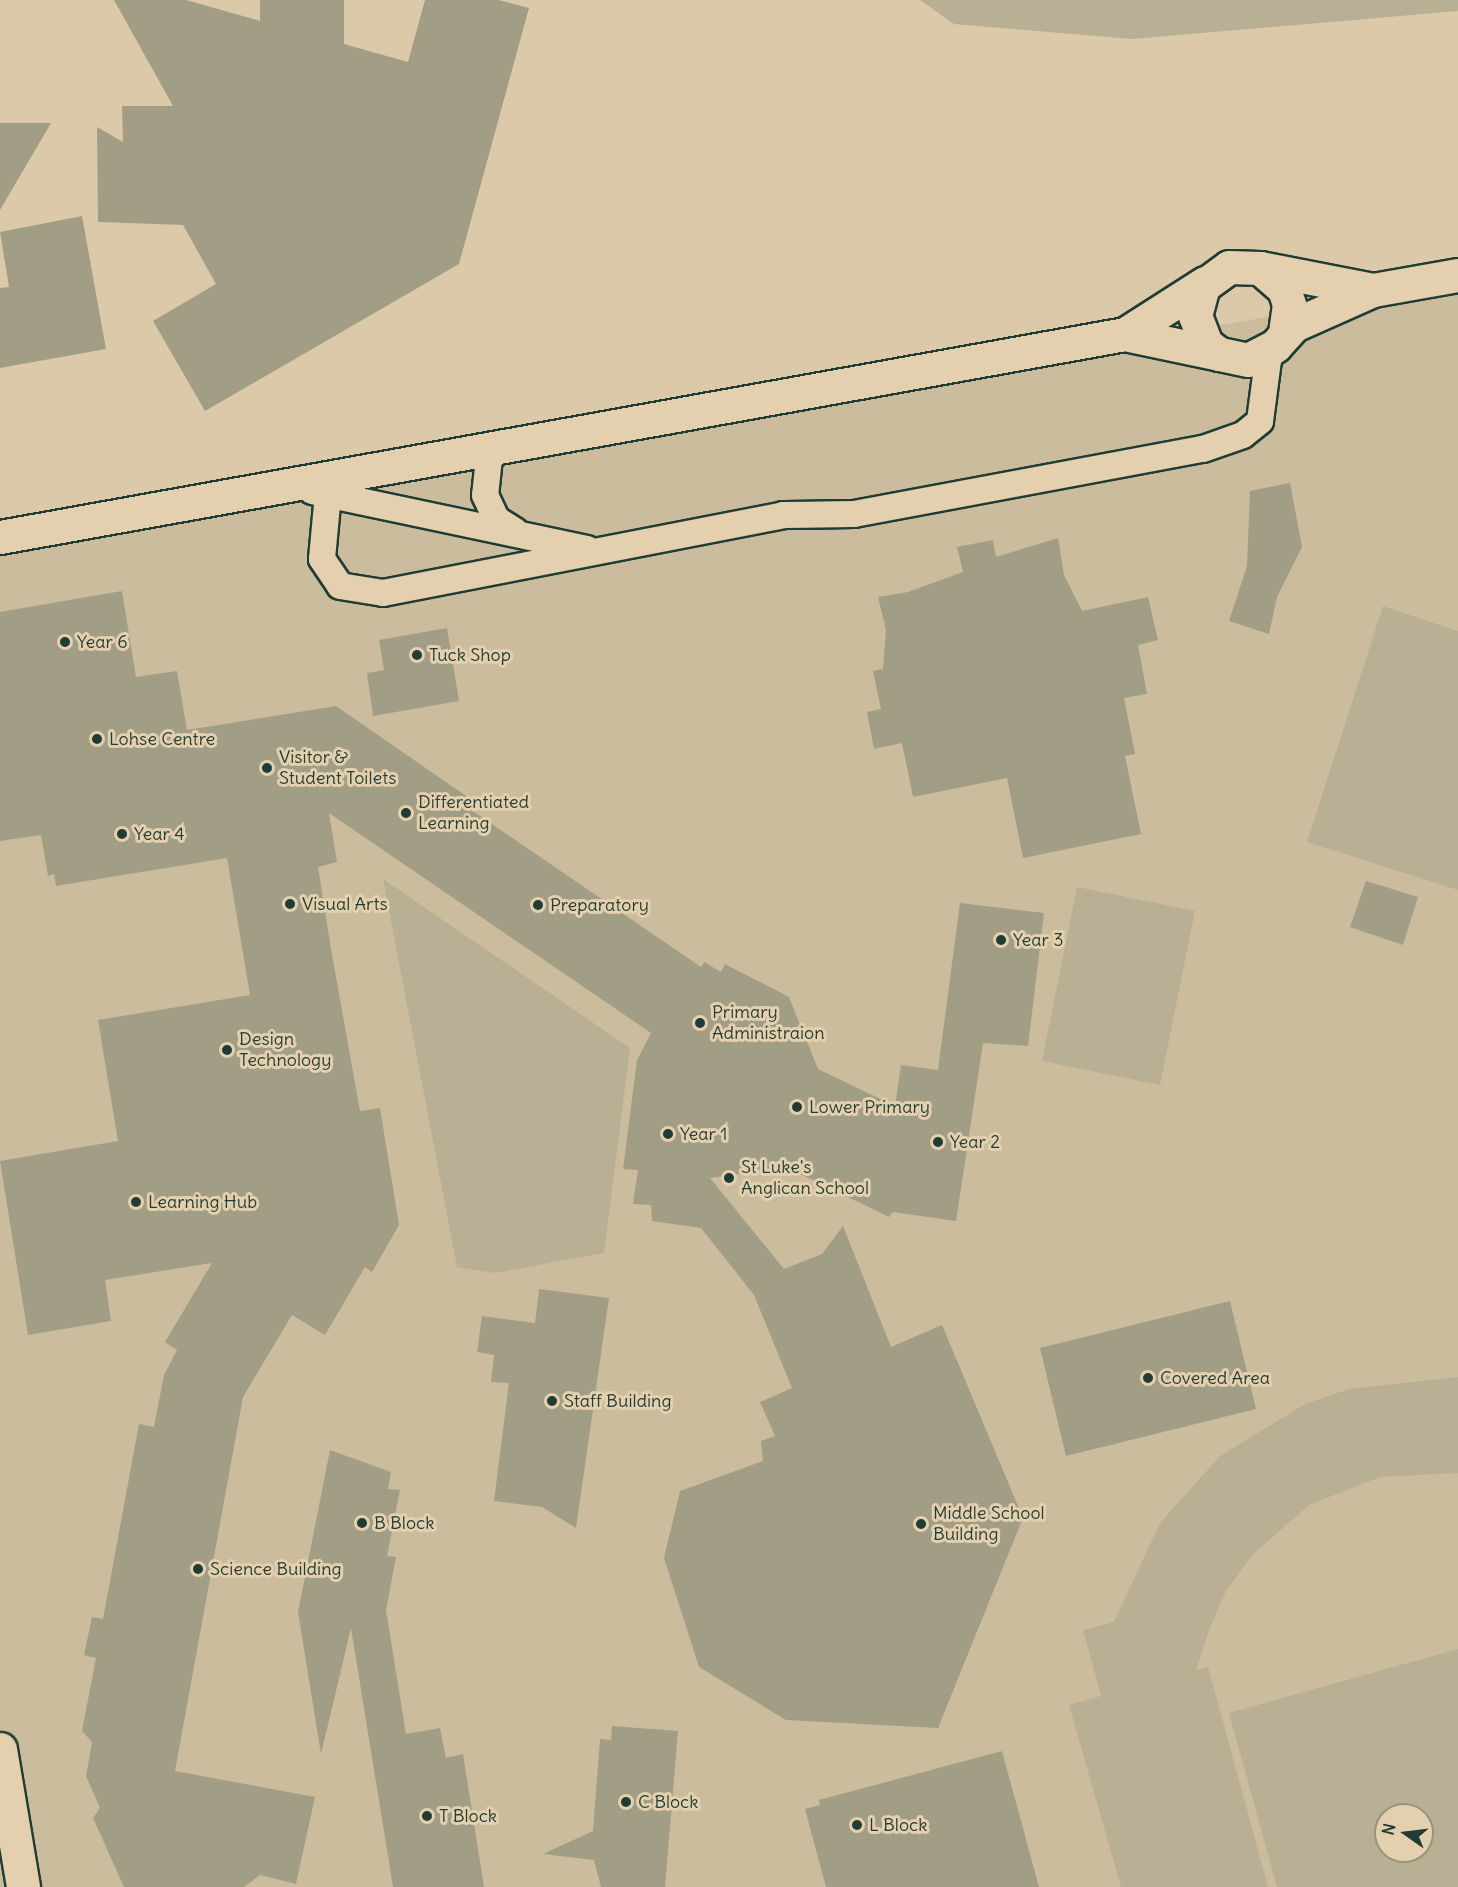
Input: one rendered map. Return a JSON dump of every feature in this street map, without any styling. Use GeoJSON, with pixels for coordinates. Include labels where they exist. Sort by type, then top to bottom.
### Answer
{"type":"FeatureCollection","features":[{"type":"Feature","properties":{"kind":"street"},"geometry":{"type":"LineString","coordinates":[[1125,334],[1229,267],[1260,268],[1373,290]]}},
{"type":"Feature","properties":{"kind":"street"},"geometry":{"type":"LineString","coordinates":[[1260,268],[1284,289],[1289,304],[1280,340]]}},
{"type":"Feature","properties":{"kind":"street"},"geometry":{"type":"LineString","coordinates":[[0,537],[281,485],[340,483],[506,445],[1125,334],[1248,360],[1280,340],[1305,319],[1373,290],[1458,275]]}},
{"type":"Feature","properties":{"kind":"street"},"geometry":{"type":"LineString","coordinates":[[1205,283],[1195,316],[1206,344],[1219,354]]}},
{"type":"Feature","properties":{"kind":"street"},"geometry":{"type":"LineString","coordinates":[[0,1749],[23,1887]]}},
{"type":"Feature","properties":{"kind":"lane"},"geometry":{"type":"LineString","coordinates":[[591,550],[527,536],[340,483],[322,559],[340,586],[355,593],[383,593],[500,572],[591,550],[783,515],[854,514],[1220,444],[1260,421],[1268,360],[1280,340]]}},
{"type":"Feature","properties":{"kind":"lane"},"geometry":{"type":"LineString","coordinates":[[506,445],[489,458],[485,495],[496,519],[527,536]]}},
{"type":"Feature","properties":{"kind":"shaded area"},"geometry":{"type":"Polygon","coordinates":[[[920,0],[1458,0],[1458,11],[1132,39],[954,24],[920,0]]]}},
{"type":"Feature","properties":{"kind":"shaded area","name":"St Luke's Anglican School"},"geometry":{"type":"Polygon","coordinates":[[[1458,283],[1458,1887],[0,1887],[0,542],[1458,283]]]}},
{"type":"Feature","properties":{"kind":"shaded area"},"geometry":{"type":"Polygon","coordinates":[[[1383,606],[1458,631],[1458,890],[1307,842],[1383,606]]]}},
{"type":"Feature","properties":{"kind":"shaded area"},"geometry":{"type":"Polygon","coordinates":[[[383,879],[630,1048],[604,1253],[495,1273],[457,1267],[383,879]]]}},
{"type":"Feature","properties":{"kind":"shaded area"},"geometry":{"type":"Polygon","coordinates":[[[1077,887],[1195,911],[1160,1085],[1042,1061],[1077,887]]]}},
{"type":"Feature","properties":{"kind":"shaded area"},"geometry":{"type":"Polygon","coordinates":[[[1458,1377],[1458,1473],[1380,1477],[1309,1505],[1253,1554],[1226,1591],[1209,1630],[1196,1670],[1208,1667],[1268,1887],[1121,1887],[1069,1705],[1101,1696],[1083,1630],[1114,1622],[1160,1523],[1220,1456],[1305,1404],[1349,1389],[1458,1377]]]}},
{"type":"Feature","properties":{"kind":"shaded area"},"geometry":{"type":"Polygon","coordinates":[[[1458,1649],[1458,1887],[1277,1887],[1229,1713],[1458,1649]]]}},
{"type":"Feature","properties":{"kind":"building"},"geometry":{"type":"Polygon","coordinates":[[[114,0],[186,0],[260,21],[260,0],[344,0],[344,44],[408,62],[425,0],[499,0],[529,8],[459,264],[205,411],[153,321],[216,284],[183,225],[98,222],[97,127],[123,142],[122,106],[173,106],[114,0]]]}},
{"type":"Feature","properties":{"kind":"building"},"geometry":{"type":"Polygon","coordinates":[[[0,123],[51,123],[0,210],[0,123]]]}},
{"type":"Feature","properties":{"kind":"building"},"geometry":{"type":"Polygon","coordinates":[[[82,216],[106,349],[0,368],[0,288],[9,287],[0,232],[82,216]]]}},
{"type":"Feature","properties":{"kind":"building"},"geometry":{"type":"Polygon","coordinates":[[[1290,483],[1302,547],[1277,597],[1269,634],[1229,621],[1247,566],[1250,491],[1290,483]]]}},
{"type":"Feature","properties":{"kind":"building"},"geometry":{"type":"Polygon","coordinates":[[[1058,538],[1064,575],[1082,611],[1148,597],[1158,640],[1138,645],[1147,694],[1124,698],[1135,754],[1125,756],[1141,834],[1023,858],[1007,778],[913,797],[902,743],[874,749],[867,712],[881,709],[873,671],[883,669],[886,630],[878,597],[908,592],[963,572],[957,547],[993,540],[996,557],[1058,538]]]}},
{"type":"Feature","properties":{"kind":"building"},"geometry":{"type":"Polygon","coordinates":[[[122,591],[136,677],[177,671],[187,730],[336,706],[472,800],[467,807],[701,967],[704,962],[721,972],[725,964],[789,997],[818,1069],[895,1106],[901,1065],[938,1070],[960,903],[1044,913],[1028,1046],[983,1043],[956,1221],[893,1212],[889,1217],[786,1167],[710,1178],[784,1269],[822,1254],[843,1226],[891,1347],[942,1325],[1023,1518],[938,1728],[786,1720],[699,1667],[664,1558],[680,1491],[763,1461],[761,1441],[775,1436],[760,1402],[792,1388],[754,1295],[701,1228],[652,1221],[651,1205],[633,1204],[638,1170],[623,1169],[637,1060],[651,1033],[329,813],[337,862],[318,867],[331,949],[360,1111],[380,1108],[399,1225],[372,1272],[365,1267],[325,1335],[292,1315],[243,1397],[175,1771],[315,1797],[296,1884],[260,1875],[244,1887],[124,1887],[93,1818],[100,1808],[86,1776],[92,1742],[82,1731],[96,1658],[84,1655],[92,1617],[103,1619],[139,1424],[154,1427],[164,1375],[177,1350],[165,1342],[212,1263],[105,1280],[111,1321],[28,1335],[0,1161],[118,1141],[98,1020],[250,995],[227,858],[56,886],[54,874],[48,876],[41,835],[0,841],[0,612],[122,591]]]}},
{"type":"Feature","properties":{"kind":"building","name":"Tuck Shop"},"geometry":{"type":"Polygon","coordinates":[[[447,628],[459,701],[373,716],[367,673],[384,670],[379,640],[447,628]]]}},
{"type":"Feature","properties":{"kind":"building"},"geometry":{"type":"Polygon","coordinates":[[[1366,881],[1418,897],[1403,945],[1350,927],[1366,881]]]}},
{"type":"Feature","properties":{"kind":"building","name":"Staff Building"},"geometry":{"type":"Polygon","coordinates":[[[539,1289],[609,1298],[576,1528],[542,1507],[494,1501],[509,1383],[491,1382],[494,1355],[477,1352],[482,1316],[535,1323],[539,1289]]]}},
{"type":"Feature","properties":{"kind":"building","name":"Covered Area"},"geometry":{"type":"Polygon","coordinates":[[[1230,1301],[1256,1409],[1066,1456],[1040,1348],[1230,1301]]]}},
{"type":"Feature","properties":{"kind":"building"},"geometry":{"type":"Polygon","coordinates":[[[330,1450],[391,1472],[388,1489],[400,1490],[387,1556],[396,1557],[386,1610],[406,1734],[440,1728],[446,1758],[463,1754],[484,1887],[393,1887],[351,1628],[321,1754],[298,1612],[330,1450]]]}},
{"type":"Feature","properties":{"kind":"building"},"geometry":{"type":"Polygon","coordinates":[[[612,1726],[678,1731],[665,1887],[601,1887],[594,1860],[543,1854],[593,1831],[600,1739],[611,1740],[612,1726]]]}},
{"type":"Feature","properties":{"kind":"building"},"geometry":{"type":"Polygon","coordinates":[[[1002,1751],[1039,1887],[826,1887],[805,1809],[820,1805],[819,1800],[1002,1751]]]}},
{"type":"Feature","properties":{"kind":"place","name":"Year 6"},"geometry":{"type":"Point","coordinates":[65,642]}},
{"type":"Feature","properties":{"kind":"place","name":"Tuck Shop"},"geometry":{"type":"Point","coordinates":[417,655]}},
{"type":"Feature","properties":{"kind":"place","name":"Lohse Centre"},"geometry":{"type":"Point","coordinates":[97,739]}},
{"type":"Feature","properties":{"kind":"place","name":"Visitor & Student Toilets"},"geometry":{"type":"Point","coordinates":[267,768]}},
{"type":"Feature","properties":{"kind":"place","name":"Differentiated Learning"},"geometry":{"type":"Point","coordinates":[406,813]}},
{"type":"Feature","properties":{"kind":"place","name":"Year 4"},"geometry":{"type":"Point","coordinates":[122,834]}},
{"type":"Feature","properties":{"kind":"place","name":"Visual Arts"},"geometry":{"type":"Point","coordinates":[290,904]}},
{"type":"Feature","properties":{"kind":"place","name":"Preparatory"},"geometry":{"type":"Point","coordinates":[538,905]}},
{"type":"Feature","properties":{"kind":"place","name":"Year 3"},"geometry":{"type":"Point","coordinates":[1001,940]}},
{"type":"Feature","properties":{"kind":"place","name":"Primary Administraion"},"geometry":{"type":"Point","coordinates":[700,1023]}},
{"type":"Feature","properties":{"kind":"place","name":"Design Technology"},"geometry":{"type":"Point","coordinates":[227,1050]}},
{"type":"Feature","properties":{"kind":"place","name":"Lower Primary"},"geometry":{"type":"Point","coordinates":[797,1107]}},
{"type":"Feature","properties":{"kind":"place","name":"Year 1"},"geometry":{"type":"Point","coordinates":[668,1134]}},
{"type":"Feature","properties":{"kind":"place","name":"Year 2"},"geometry":{"type":"Point","coordinates":[938,1142]}},
{"type":"Feature","properties":{"kind":"place","name":"St Luke's Anglican School"},"geometry":{"type":"Point","coordinates":[729,1178]}},
{"type":"Feature","properties":{"kind":"place","name":"Learning Hub"},"geometry":{"type":"Point","coordinates":[136,1202]}},
{"type":"Feature","properties":{"kind":"place","name":"Covered Area"},"geometry":{"type":"Point","coordinates":[1148,1378]}},
{"type":"Feature","properties":{"kind":"place","name":"Staff Building"},"geometry":{"type":"Point","coordinates":[552,1401]}},
{"type":"Feature","properties":{"kind":"place","name":"B Block"},"geometry":{"type":"Point","coordinates":[362,1523]}},
{"type":"Feature","properties":{"kind":"place","name":"Middle School Building"},"geometry":{"type":"Point","coordinates":[921,1524]}},
{"type":"Feature","properties":{"kind":"place","name":"Science Building"},"geometry":{"type":"Point","coordinates":[198,1569]}},
{"type":"Feature","properties":{"kind":"place","name":"C Block"},"geometry":{"type":"Point","coordinates":[626,1802]}},
{"type":"Feature","properties":{"kind":"place","name":"T Block"},"geometry":{"type":"Point","coordinates":[427,1816]}},
{"type":"Feature","properties":{"kind":"place","name":"L Block"},"geometry":{"type":"Point","coordinates":[857,1825]}}]}
